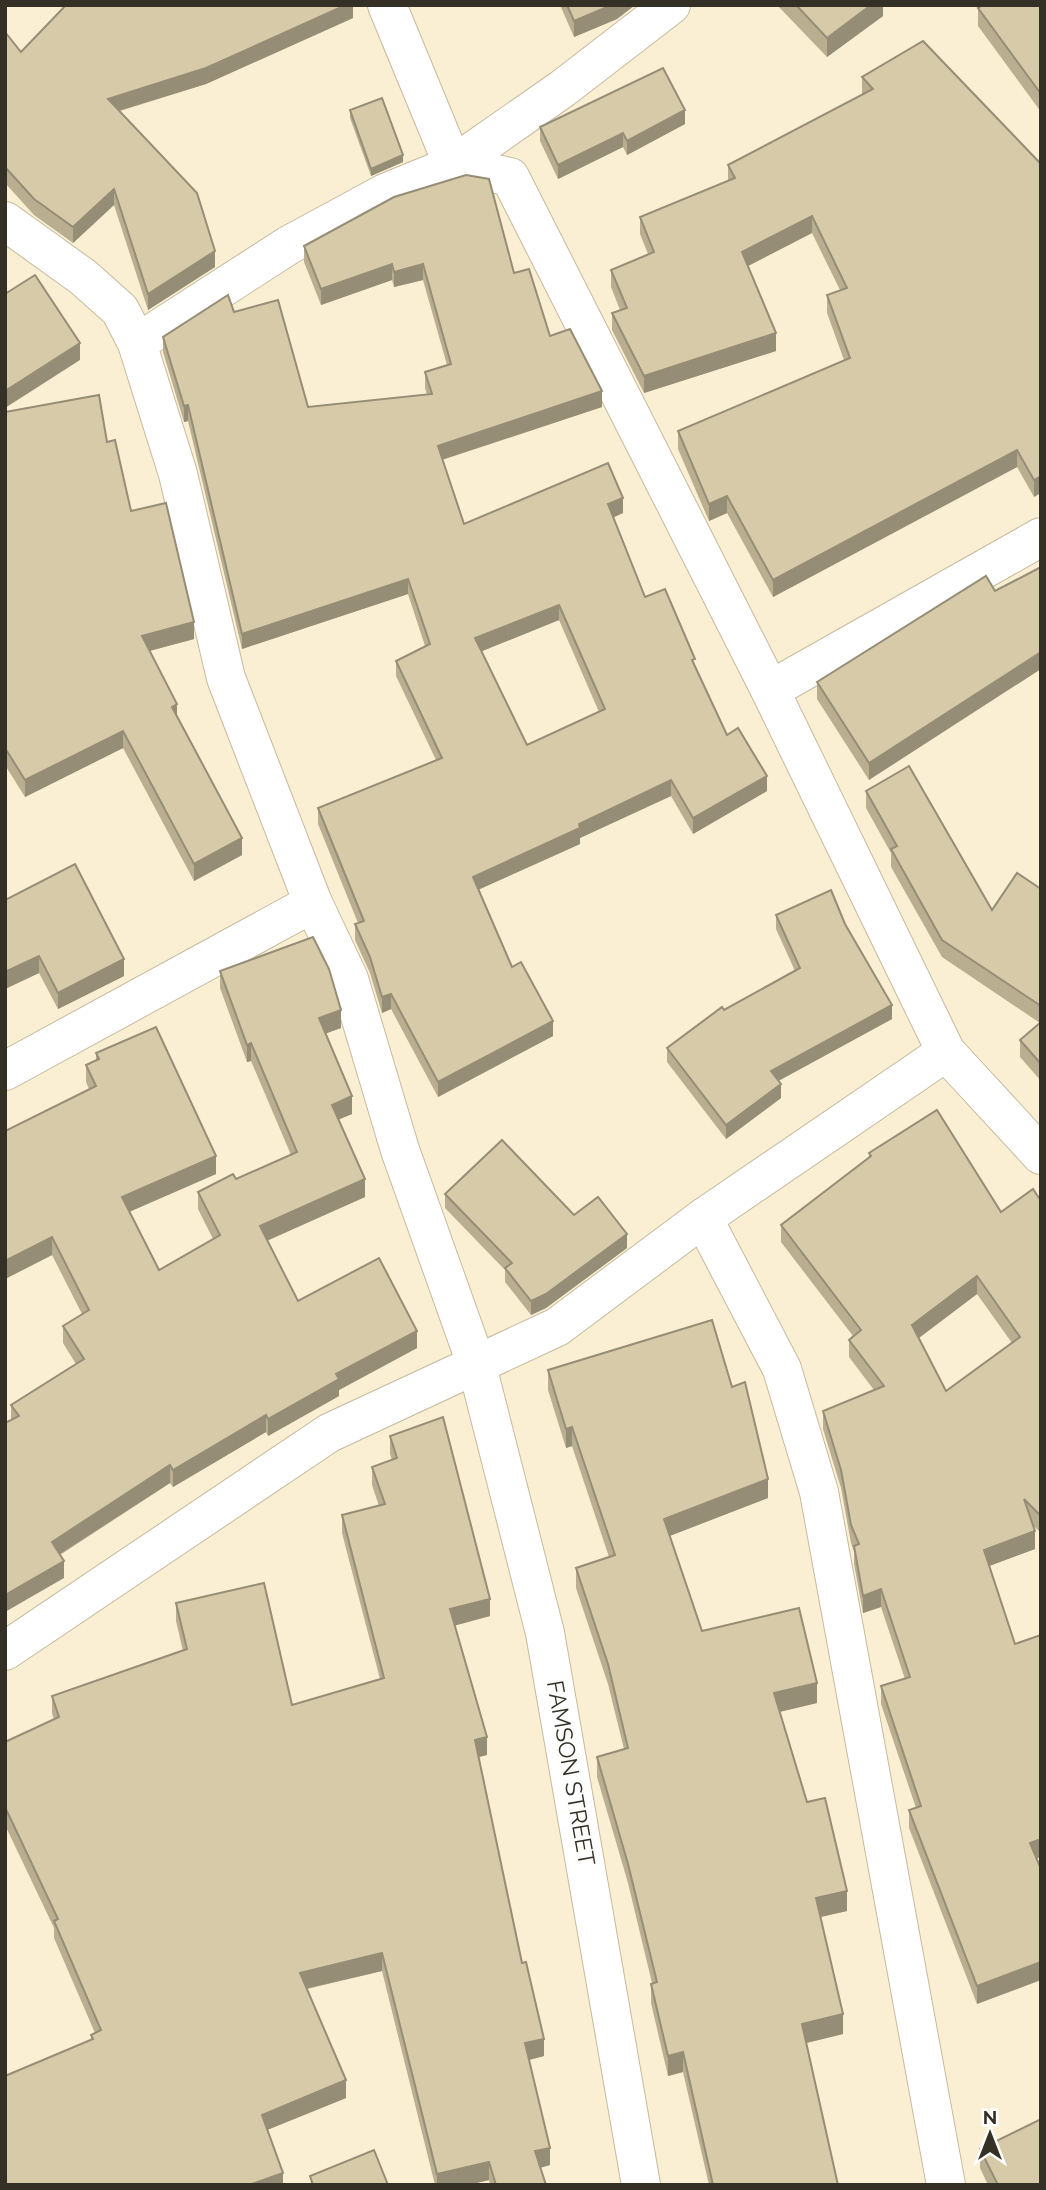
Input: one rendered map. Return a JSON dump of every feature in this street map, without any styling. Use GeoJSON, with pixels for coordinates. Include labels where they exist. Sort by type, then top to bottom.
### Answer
{"type":"FeatureCollection","features":[{"type":"Feature","properties":{"kind":"street"},"geometry":{"type":"LineString","coordinates":[[387,5],[453,165]]}},
{"type":"Feature","properties":{"kind":"street"},"geometry":{"type":"LineString","coordinates":[[137,343],[289,245],[385,193],[453,165],[562,89],[671,5]]}},
{"type":"Feature","properties":{"kind":"street"},"geometry":{"type":"LineString","coordinates":[[453,165],[510,177],[770,690],[946,1052],[1041,1156]]}},
{"type":"Feature","properties":{"kind":"street","name":"FAMSON STREET"},"geometry":{"type":"LineString","coordinates":[[5,221],[83,277],[120,310],[137,343],[177,474],[226,678],[313,902],[349,979],[400,1150],[477,1366],[545,1633],[641,2185]]}},
{"type":"Feature","properties":{"kind":"street"},"geometry":{"type":"LineString","coordinates":[[770,690],[1041,537]]}},
{"type":"Feature","properties":{"kind":"street"},"geometry":{"type":"LineString","coordinates":[[5,1072],[313,902]]}},
{"type":"Feature","properties":{"kind":"street"},"geometry":{"type":"LineString","coordinates":[[5,1651],[329,1433],[557,1327],[703,1218],[946,1052]]}},
{"type":"Feature","properties":{"kind":"street"},"geometry":{"type":"LineString","coordinates":[[703,1218],[782,1369],[819,1492],[946,2185]]}},
{"type":"Feature","properties":{"kind":"building"},"geometry":{"type":"Polygon","coordinates":[[[66,5],[346,5],[206,68],[108,99],[197,193],[215,251],[148,294],[114,189],[73,227],[34,199],[5,167],[5,32],[21,52],[66,5]]]}},
{"type":"Feature","properties":{"kind":"building"},"geometry":{"type":"Polygon","coordinates":[[[567,5],[612,5],[574,21],[567,5]]]}},
{"type":"Feature","properties":{"kind":"building"},"geometry":{"type":"Polygon","coordinates":[[[796,5],[871,5],[827,38],[796,5]]]}},
{"type":"Feature","properties":{"kind":"building"},"geometry":{"type":"Polygon","coordinates":[[[983,5],[1041,5],[1041,94],[978,8],[983,5]]]}},
{"type":"Feature","properties":{"kind":"building"},"geometry":{"type":"Polygon","coordinates":[[[923,41],[1041,164],[1041,476],[1034,480],[1017,450],[773,580],[727,496],[709,504],[678,431],[850,358],[827,295],[847,288],[812,216],[742,252],[776,333],[644,376],[612,313],[627,308],[611,270],[654,252],[640,217],[735,178],[728,165],[873,89],[862,77],[923,41]]]}},
{"type":"Feature","properties":{"kind":"building"},"geometry":{"type":"Polygon","coordinates":[[[663,68],[685,110],[627,141],[623,133],[558,165],[540,127],[663,68]]]}},
{"type":"Feature","properties":{"kind":"building"},"geometry":{"type":"Polygon","coordinates":[[[382,98],[403,155],[371,169],[350,110],[382,98]]]}},
{"type":"Feature","properties":{"kind":"building"},"geometry":{"type":"Polygon","coordinates":[[[466,175],[489,179],[514,273],[529,269],[550,336],[570,329],[602,391],[438,446],[464,524],[608,463],[623,498],[608,504],[645,597],[665,589],[695,659],[692,660],[727,735],[738,728],[767,776],[693,818],[671,780],[579,824],[580,828],[473,877],[512,967],[521,962],[553,1021],[438,1082],[391,994],[382,997],[370,957],[355,924],[364,921],[318,808],[442,758],[396,661],[430,644],[408,579],[242,634],[188,405],[184,406],[163,337],[228,295],[234,312],[278,300],[308,407],[432,394],[425,372],[451,364],[423,264],[394,272],[392,264],[321,289],[304,246],[394,197],[466,175]],[[559,605],[475,638],[527,745],[605,709],[559,605]]]}},
{"type":"Feature","properties":{"kind":"building"},"geometry":{"type":"Polygon","coordinates":[[[35,275],[80,343],[5,391],[5,294],[35,275]]]}},
{"type":"Feature","properties":{"kind":"building"},"geometry":{"type":"Polygon","coordinates":[[[99,395],[107,442],[115,440],[131,511],[166,503],[194,622],[142,636],[177,704],[172,707],[242,838],[194,864],[123,731],[25,780],[5,748],[5,412],[99,395]]]}},
{"type":"Feature","properties":{"kind":"building"},"geometry":{"type":"Polygon","coordinates":[[[1041,567],[1041,652],[869,763],[817,682],[986,576],[995,591],[1041,567]]]}},
{"type":"Feature","properties":{"kind":"building"},"geometry":{"type":"Polygon","coordinates":[[[909,766],[992,910],[1017,873],[1041,889],[1041,1006],[942,940],[891,849],[897,846],[866,791],[909,766]]]}},
{"type":"Feature","properties":{"kind":"building"},"geometry":{"type":"Polygon","coordinates":[[[75,864],[124,959],[58,993],[39,956],[5,972],[5,900],[75,864]]]}},
{"type":"Feature","properties":{"kind":"building"},"geometry":{"type":"Polygon","coordinates":[[[831,890],[845,924],[892,1005],[771,1071],[781,1084],[726,1125],[667,1048],[722,1007],[724,1010],[800,968],[776,915],[831,890]]]}},
{"type":"Feature","properties":{"kind":"building"},"geometry":{"type":"Polygon","coordinates":[[[313,937],[329,969],[341,1010],[319,1018],[352,1096],[332,1105],[365,1179],[260,1226],[298,1301],[379,1258],[417,1331],[336,1374],[339,1379],[268,1419],[266,1415],[173,1470],[170,1465],[52,1542],[64,1561],[5,1595],[5,1423],[19,1416],[11,1405],[84,1359],[63,1326],[89,1310],[52,1237],[5,1261],[5,1131],[96,1086],[86,1065],[99,1059],[96,1053],[156,1027],[216,1156],[122,1197],[159,1270],[220,1235],[198,1192],[233,1174],[236,1179],[297,1152],[251,1043],[247,1045],[220,971],[313,937]]]}},
{"type":"Feature","properties":{"kind":"building"},"geometry":{"type":"Polygon","coordinates":[[[1041,1022],[1041,1064],[1020,1040],[1041,1022]]]}},
{"type":"Feature","properties":{"kind":"building"},"geometry":{"type":"Polygon","coordinates":[[[937,1110],[1001,1212],[1033,1189],[1041,1201],[1041,1516],[1024,1499],[1035,1531],[984,1550],[1015,1644],[1041,1635],[1041,1839],[1030,1843],[1041,1869],[1041,1962],[977,1986],[909,1810],[921,1806],[881,1686],[910,1677],[881,1589],[863,1596],[854,1546],[859,1544],[851,1525],[841,1470],[823,1411],[884,1386],[849,1340],[861,1330],[781,1225],[871,1156],[869,1153],[937,1110]],[[977,1276],[912,1325],[946,1391],[1020,1337],[977,1276]]]}},
{"type":"Feature","properties":{"kind":"building"},"geometry":{"type":"Polygon","coordinates":[[[502,1140],[574,1215],[598,1197],[627,1234],[546,1294],[531,1301],[505,1268],[512,1263],[445,1194],[502,1140]]]}},
{"type":"Feature","properties":{"kind":"building"},"geometry":{"type":"Polygon","coordinates":[[[712,1320],[732,1387],[745,1382],[768,1479],[664,1519],[702,1631],[799,1608],[817,1683],[774,1693],[807,1802],[825,1798],[847,1891],[816,1898],[843,2014],[802,2024],[838,2185],[713,2185],[683,2052],[668,2056],[651,1984],[657,1982],[628,1864],[597,1757],[628,1748],[608,1664],[576,1568],[615,1555],[572,1427],[566,1429],[548,1370],[712,1320]]]}},
{"type":"Feature","properties":{"kind":"building"},"geometry":{"type":"Polygon","coordinates":[[[443,1417],[490,1599],[450,1609],[487,1737],[475,1740],[522,1963],[526,1962],[544,2039],[525,2043],[550,2148],[535,2151],[546,2185],[496,2185],[489,2162],[437,2174],[382,1953],[300,1973],[346,2080],[262,2115],[283,2173],[249,2185],[5,2185],[5,2076],[93,2039],[91,2035],[101,2030],[54,1921],[58,1919],[5,1807],[5,1742],[59,1717],[52,1696],[187,1649],[176,1603],[264,1583],[292,1705],[384,1678],[342,1515],[385,1504],[372,1467],[397,1458],[390,1436],[443,1417]]]}},
{"type":"Feature","properties":{"kind":"building"},"geometry":{"type":"Polygon","coordinates":[[[1041,2119],[1041,2185],[998,2185],[980,2149],[1041,2119]]]}},
{"type":"Feature","properties":{"kind":"building"},"geometry":{"type":"Polygon","coordinates":[[[374,2150],[388,2185],[313,2185],[310,2176],[374,2150]]]}}]}
